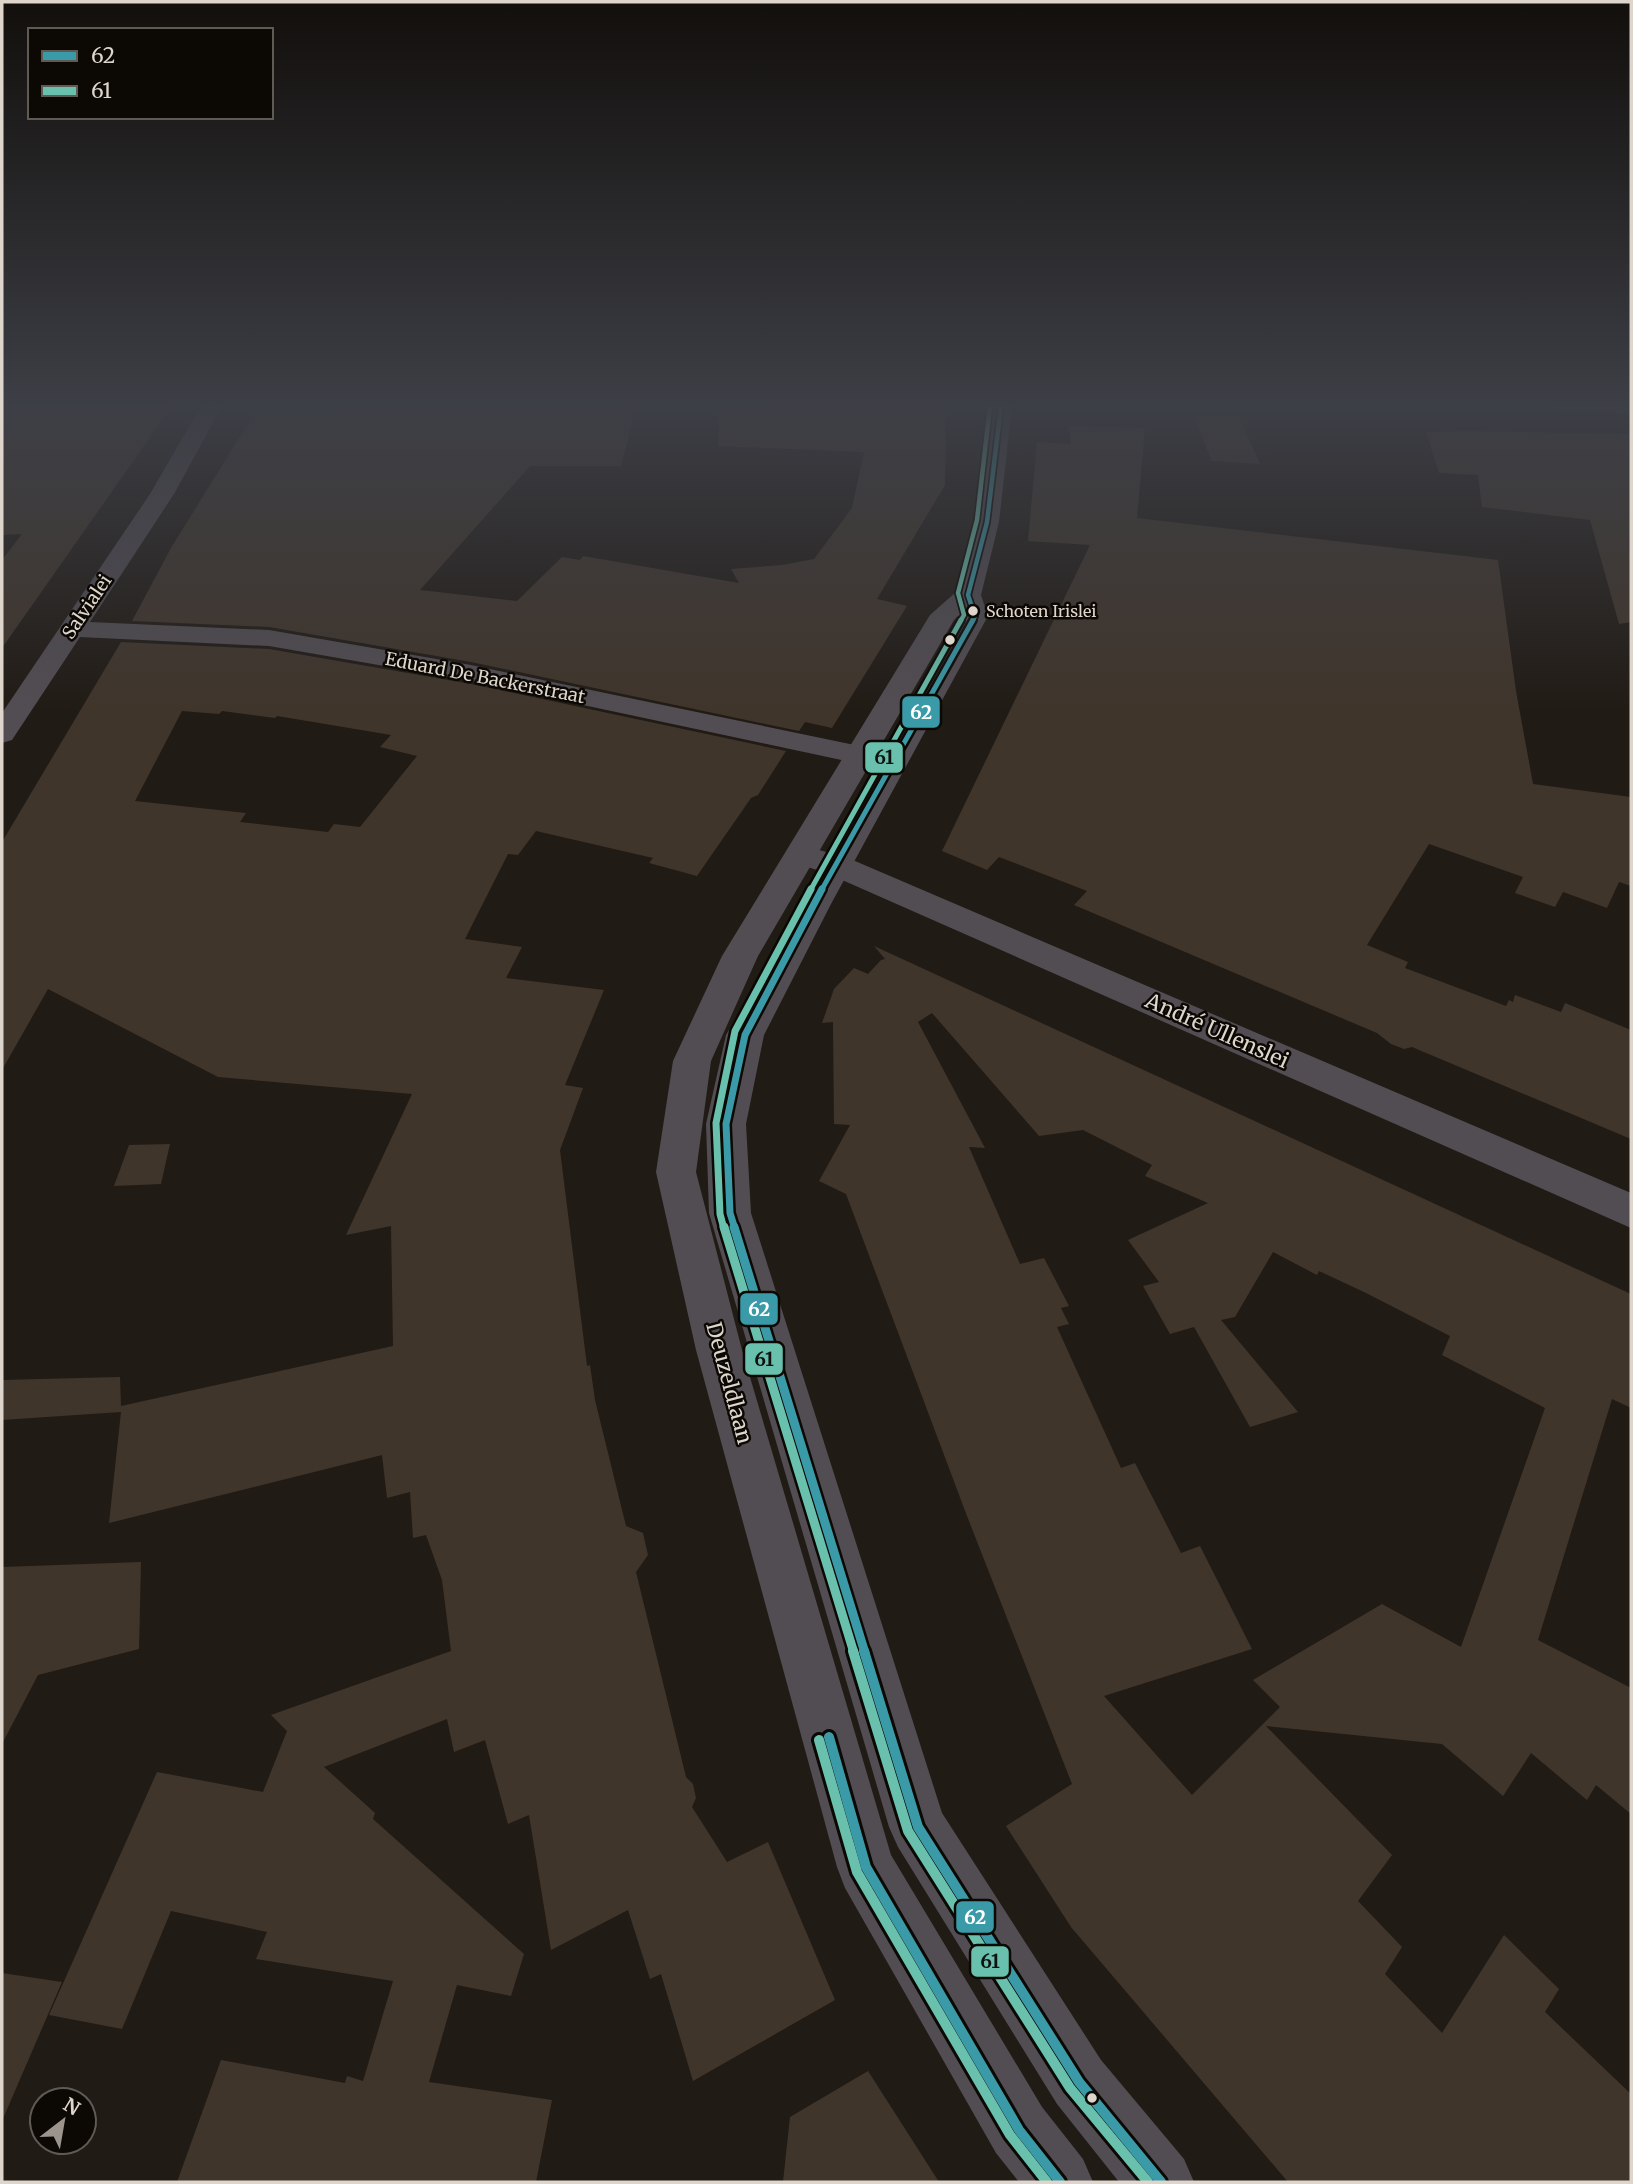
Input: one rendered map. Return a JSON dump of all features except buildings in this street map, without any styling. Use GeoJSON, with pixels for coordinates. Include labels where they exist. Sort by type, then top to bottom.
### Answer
{"type":"FeatureCollection","features":[{"type":"Feature","properties":{"kind":"street","name":"Salvialei"},"geometry":{"type":"LineString","coordinates":[[2,734],[153,508]]}},
{"type":"Feature","properties":{"kind":"street","name":"Deuzeldlaan"},"geometry":{"type":"LineString","coordinates":[[989,508],[968,595],[943,615],[875,759],[818,860],[745,1035],[726,1124],[730,1213],[918,1827],[1079,2082],[1161,2182]]}},
{"type":"Feature","properties":{"kind":"street","name":"Eduard De Backerstraat"},"geometry":{"type":"LineString","coordinates":[[73,629],[269,638],[471,673],[875,759]]}},
{"type":"Feature","properties":{"kind":"street","name":"Deuzeldlaan"},"geometry":{"type":"LineString","coordinates":[[818,860],[740,956],[692,1061],[676,1172],[719,1350],[866,1867],[1019,2130],[1060,2182]]}},
{"type":"Feature","properties":{"kind":"street","name":"André Ullenslei"},"geometry":{"type":"LineString","coordinates":[[818,860],[1631,1212]]}},
{"type":"Feature","properties":{"kind":"transit line","name":"61"},"geometry":{"type":"LineString","coordinates":[[978,508],[958,593],[964,615],[805,899],[735,1031],[716,1123],[720,1214],[908,1831],[1070,2088],[1148,2182]]}},
{"type":"Feature","properties":{"kind":"transit line","name":"62"},"geometry":{"type":"LineString","coordinates":[[989,508],[968,595],[975,616],[814,904],[745,1035],[726,1124],[730,1213],[918,1827],[1079,2082],[1161,2182]]}},
{"type":"Feature","properties":{"kind":"transit line","name":"62"},"geometry":{"type":"LineString","coordinates":[[829,1737],[866,1867],[1019,2130],[1060,2182]]}},
{"type":"Feature","properties":{"kind":"transit line","name":"61"},"geometry":{"type":"LineString","coordinates":[[819,1740],[857,1872],[1010,2135],[1047,2182]]}},
{"type":"Feature","properties":{"kind":"place","name":"Schoten Irislei"},"geometry":{"type":"Point","coordinates":[973,611]}}]}
